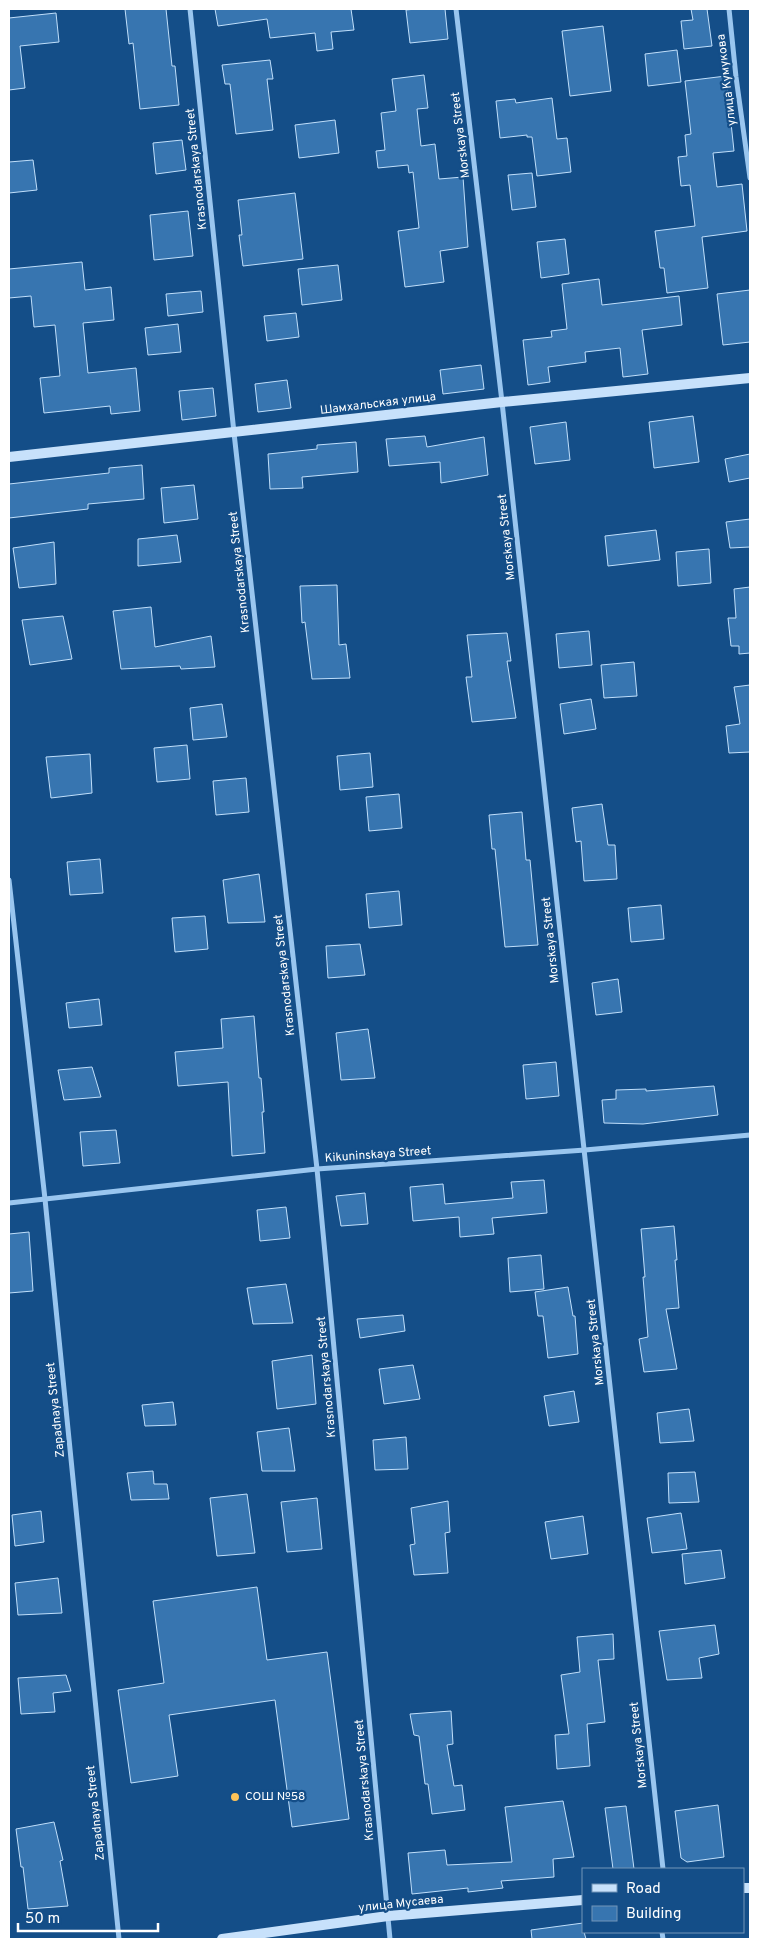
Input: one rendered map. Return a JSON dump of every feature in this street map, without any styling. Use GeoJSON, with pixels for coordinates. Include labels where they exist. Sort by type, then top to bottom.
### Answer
{"type":"FeatureCollection","features":[{"type":"Feature","properties":{"kind":"street","name":"Krasnodarskaya Street"},"geometry":{"type":"LineString","coordinates":[[190,9],[234,433],[317,1169],[390,1939]]}},
{"type":"Feature","properties":{"kind":"street","name":"Morskaya Street"},"geometry":{"type":"LineString","coordinates":[[456,9],[502,402],[663,1868]]}},
{"type":"Feature","properties":{"kind":"street","name":"улица Кумукова"},"geometry":{"type":"LineString","coordinates":[[729,9],[750,178]]}},
{"type":"Feature","properties":{"kind":"street","name":"Шамхальская улица"},"geometry":{"type":"LineString","coordinates":[[9,457],[502,402],[750,378]]}},
{"type":"Feature","properties":{"kind":"street","name":"Zapadnaya Street"},"geometry":{"type":"LineString","coordinates":[[9,880],[45,1199],[119,1939]]}},
{"type":"Feature","properties":{"kind":"street","name":"Kikuninskaya Street"},"geometry":{"type":"LineString","coordinates":[[9,1203],[317,1169],[585,1150],[750,1135]]}},
{"type":"Feature","properties":{"kind":"street","name":"улица Мусаева"},"geometry":{"type":"LineString","coordinates":[[222,1939],[388,1916],[582,1900]]}},
{"type":"Feature","properties":{"kind":"building"},"geometry":{"type":"Polygon","coordinates":[[[125,9],[166,9],[172,66],[175,66],[179,105],[140,109],[133,43],[129,44],[125,9]]]}},
{"type":"Feature","properties":{"kind":"building"},"geometry":{"type":"Polygon","coordinates":[[[215,9],[351,9],[354,30],[331,32],[333,49],[317,51],[315,33],[270,38],[267,19],[218,26],[215,9]]]}},
{"type":"Feature","properties":{"kind":"building"},"geometry":{"type":"Polygon","coordinates":[[[445,9],[448,39],[410,43],[406,10],[445,9]]]}},
{"type":"Feature","properties":{"kind":"building"},"geometry":{"type":"Polygon","coordinates":[[[691,9],[707,9],[712,46],[684,49],[681,21],[693,20],[691,9]]]}},
{"type":"Feature","properties":{"kind":"building"},"geometry":{"type":"Polygon","coordinates":[[[56,13],[59,42],[20,46],[25,88],[9,90],[9,18],[56,13]]]}},
{"type":"Feature","properties":{"kind":"building"},"geometry":{"type":"Polygon","coordinates":[[[603,26],[611,91],[570,96],[562,31],[603,26]]]}},
{"type":"Feature","properties":{"kind":"building"},"geometry":{"type":"Polygon","coordinates":[[[677,50],[681,82],[648,86],[645,54],[677,50]]]}},
{"type":"Feature","properties":{"kind":"building"},"geometry":{"type":"Polygon","coordinates":[[[270,60],[273,79],[267,79],[273,130],[236,134],[230,84],[225,84],[222,65],[270,60]]]}},
{"type":"Feature","properties":{"kind":"building"},"geometry":{"type":"Polygon","coordinates":[[[424,75],[428,108],[417,109],[421,146],[435,144],[439,179],[463,177],[468,247],[440,251],[444,282],[405,287],[398,231],[419,228],[413,172],[409,173],[408,165],[378,168],[376,151],[385,150],[381,113],[396,111],[392,79],[424,75]]]}},
{"type":"Feature","properties":{"kind":"building"},"geometry":{"type":"Polygon","coordinates":[[[726,76],[734,151],[713,153],[717,187],[742,184],[747,231],[702,237],[708,288],[667,293],[664,268],[660,268],[655,231],[695,226],[690,185],[681,186],[678,157],[687,156],[685,135],[691,134],[685,81],[726,76]]]}},
{"type":"Feature","properties":{"kind":"building"},"geometry":{"type":"Polygon","coordinates":[[[552,98],[557,139],[567,138],[571,172],[537,176],[532,137],[527,137],[527,135],[500,138],[496,101],[515,99],[516,103],[552,98]]]}},
{"type":"Feature","properties":{"kind":"building"},"geometry":{"type":"Polygon","coordinates":[[[335,120],[339,153],[299,158],[295,125],[335,120]]]}},
{"type":"Feature","properties":{"kind":"building"},"geometry":{"type":"Polygon","coordinates":[[[182,140],[186,170],[156,174],[153,143],[182,140]]]}},
{"type":"Feature","properties":{"kind":"building"},"geometry":{"type":"Polygon","coordinates":[[[33,160],[37,190],[9,193],[9,162],[33,160]]]}},
{"type":"Feature","properties":{"kind":"building"},"geometry":{"type":"Polygon","coordinates":[[[532,173],[536,207],[512,210],[508,175],[532,173]]]}},
{"type":"Feature","properties":{"kind":"building"},"geometry":{"type":"Polygon","coordinates":[[[295,193],[303,259],[243,266],[239,235],[242,235],[238,200],[295,193]]]}},
{"type":"Feature","properties":{"kind":"building"},"geometry":{"type":"Polygon","coordinates":[[[188,211],[193,256],[154,260],[150,215],[188,211]]]}},
{"type":"Feature","properties":{"kind":"building"},"geometry":{"type":"Polygon","coordinates":[[[565,239],[569,274],[541,278],[537,242],[565,239]]]}},
{"type":"Feature","properties":{"kind":"building"},"geometry":{"type":"Polygon","coordinates":[[[82,262],[85,290],[111,287],[114,320],[83,323],[88,373],[136,368],[140,411],[111,414],[110,406],[44,413],[40,378],[60,376],[55,325],[34,327],[31,296],[9,298],[9,269],[82,262]]]}},
{"type":"Feature","properties":{"kind":"building"},"geometry":{"type":"Polygon","coordinates":[[[338,265],[342,300],[302,305],[298,269],[338,265]]]}},
{"type":"Feature","properties":{"kind":"building"},"geometry":{"type":"Polygon","coordinates":[[[599,279],[602,305],[679,296],[682,325],[642,330],[648,374],[623,377],[620,348],[585,352],[586,362],[548,367],[550,382],[528,385],[523,340],[552,337],[551,331],[567,329],[562,284],[599,279]]]}},
{"type":"Feature","properties":{"kind":"building"},"geometry":{"type":"Polygon","coordinates":[[[750,290],[750,342],[723,345],[717,294],[750,290]]]}},
{"type":"Feature","properties":{"kind":"building"},"geometry":{"type":"Polygon","coordinates":[[[201,291],[203,312],[168,316],[166,294],[201,291]]]}},
{"type":"Feature","properties":{"kind":"building"},"geometry":{"type":"Polygon","coordinates":[[[296,313],[299,337],[267,341],[264,316],[296,313]]]}},
{"type":"Feature","properties":{"kind":"building"},"geometry":{"type":"Polygon","coordinates":[[[178,324],[181,352],[148,355],[145,328],[178,324]]]}},
{"type":"Feature","properties":{"kind":"building"},"geometry":{"type":"Polygon","coordinates":[[[481,365],[484,389],[443,394],[440,370],[481,365]]]}},
{"type":"Feature","properties":{"kind":"building"},"geometry":{"type":"Polygon","coordinates":[[[287,380],[291,408],[258,412],[255,384],[287,380]]]}},
{"type":"Feature","properties":{"kind":"building"},"geometry":{"type":"Polygon","coordinates":[[[213,388],[216,416],[182,420],[179,391],[213,388]]]}},
{"type":"Feature","properties":{"kind":"building"},"geometry":{"type":"Polygon","coordinates":[[[693,416],[699,462],[654,468],[649,422],[693,416]]]}},
{"type":"Feature","properties":{"kind":"building"},"geometry":{"type":"Polygon","coordinates":[[[566,422],[570,460],[535,464],[530,427],[566,422]]]}},
{"type":"Feature","properties":{"kind":"building"},"geometry":{"type":"Polygon","coordinates":[[[425,436],[427,447],[484,437],[488,475],[441,483],[440,462],[389,466],[386,439],[425,436]]]}},
{"type":"Feature","properties":{"kind":"building"},"geometry":{"type":"Polygon","coordinates":[[[356,442],[358,472],[302,477],[303,488],[270,489],[268,454],[317,449],[317,445],[356,442]]]}},
{"type":"Feature","properties":{"kind":"building"},"geometry":{"type":"Polygon","coordinates":[[[750,454],[750,478],[729,482],[725,459],[750,454]]]}},
{"type":"Feature","properties":{"kind":"building"},"geometry":{"type":"Polygon","coordinates":[[[142,465],[144,499],[88,504],[88,509],[9,518],[9,484],[109,473],[109,468],[142,465]]]}},
{"type":"Feature","properties":{"kind":"building"},"geometry":{"type":"Polygon","coordinates":[[[194,485],[198,519],[164,523],[161,488],[194,485]]]}},
{"type":"Feature","properties":{"kind":"building"},"geometry":{"type":"Polygon","coordinates":[[[750,519],[750,547],[730,548],[726,522],[750,519]]]}},
{"type":"Feature","properties":{"kind":"building"},"geometry":{"type":"Polygon","coordinates":[[[656,530],[660,560],[608,566],[605,536],[656,530]]]}},
{"type":"Feature","properties":{"kind":"building"},"geometry":{"type":"Polygon","coordinates":[[[177,535],[181,562],[138,566],[138,539],[177,535]]]}},
{"type":"Feature","properties":{"kind":"building"},"geometry":{"type":"Polygon","coordinates":[[[54,542],[56,584],[19,588],[13,548],[54,542]]]}},
{"type":"Feature","properties":{"kind":"building"},"geometry":{"type":"Polygon","coordinates":[[[709,549],[711,583],[678,586],[676,552],[709,549]]]}},
{"type":"Feature","properties":{"kind":"building"},"geometry":{"type":"Polygon","coordinates":[[[337,585],[339,645],[346,644],[350,678],[312,679],[305,622],[302,623],[300,586],[337,585]]]}},
{"type":"Feature","properties":{"kind":"building"},"geometry":{"type":"Polygon","coordinates":[[[750,587],[750,653],[739,654],[739,646],[731,646],[728,618],[736,618],[734,589],[750,587]]]}},
{"type":"Feature","properties":{"kind":"building"},"geometry":{"type":"Polygon","coordinates":[[[151,607],[155,647],[211,636],[215,667],[181,669],[180,666],[121,669],[113,611],[151,607]]]}},
{"type":"Feature","properties":{"kind":"building"},"geometry":{"type":"Polygon","coordinates":[[[63,616],[72,659],[30,665],[22,620],[63,616]]]}},
{"type":"Feature","properties":{"kind":"building"},"geometry":{"type":"Polygon","coordinates":[[[589,631],[592,665],[559,668],[556,634],[589,631]]]}},
{"type":"Feature","properties":{"kind":"building"},"geometry":{"type":"Polygon","coordinates":[[[507,633],[511,661],[507,661],[516,718],[472,722],[466,677],[472,677],[467,635],[507,633]]]}},
{"type":"Feature","properties":{"kind":"building"},"geometry":{"type":"Polygon","coordinates":[[[634,662],[637,696],[604,698],[601,665],[634,662]]]}},
{"type":"Feature","properties":{"kind":"building"},"geometry":{"type":"Polygon","coordinates":[[[750,685],[750,752],[729,753],[726,726],[740,724],[734,687],[750,685]]]}},
{"type":"Feature","properties":{"kind":"building"},"geometry":{"type":"Polygon","coordinates":[[[591,699],[596,729],[564,734],[560,704],[591,699]]]}},
{"type":"Feature","properties":{"kind":"building"},"geometry":{"type":"Polygon","coordinates":[[[222,704],[227,737],[193,740],[190,708],[222,704]]]}},
{"type":"Feature","properties":{"kind":"building"},"geometry":{"type":"Polygon","coordinates":[[[187,745],[190,779],[157,782],[154,748],[187,745]]]}},
{"type":"Feature","properties":{"kind":"building"},"geometry":{"type":"Polygon","coordinates":[[[370,753],[373,787],[340,790],[337,756],[370,753]]]}},
{"type":"Feature","properties":{"kind":"building"},"geometry":{"type":"Polygon","coordinates":[[[90,754],[92,793],[51,798],[46,757],[90,754]]]}},
{"type":"Feature","properties":{"kind":"building"},"geometry":{"type":"Polygon","coordinates":[[[246,778],[249,812],[216,815],[213,781],[246,778]]]}},
{"type":"Feature","properties":{"kind":"building"},"geometry":{"type":"Polygon","coordinates":[[[399,794],[402,828],[369,831],[366,797],[399,794]]]}},
{"type":"Feature","properties":{"kind":"building"},"geometry":{"type":"Polygon","coordinates":[[[602,804],[608,845],[615,845],[617,879],[584,881],[581,841],[576,842],[572,808],[602,804]]]}},
{"type":"Feature","properties":{"kind":"building"},"geometry":{"type":"Polygon","coordinates":[[[522,812],[526,860],[530,860],[538,945],[505,947],[495,849],[492,849],[489,815],[522,812]]]}},
{"type":"Feature","properties":{"kind":"building"},"geometry":{"type":"Polygon","coordinates":[[[100,859],[103,893],[70,895],[67,862],[100,859]]]}},
{"type":"Feature","properties":{"kind":"building"},"geometry":{"type":"Polygon","coordinates":[[[259,874],[265,922],[228,923],[223,880],[259,874]]]}},
{"type":"Feature","properties":{"kind":"building"},"geometry":{"type":"Polygon","coordinates":[[[399,891],[402,925],[369,928],[366,894],[399,891]]]}},
{"type":"Feature","properties":{"kind":"building"},"geometry":{"type":"Polygon","coordinates":[[[661,905],[664,939],[631,942],[628,908],[661,905]]]}},
{"type":"Feature","properties":{"kind":"building"},"geometry":{"type":"Polygon","coordinates":[[[205,916],[208,949],[175,952],[172,918],[205,916]]]}},
{"type":"Feature","properties":{"kind":"building"},"geometry":{"type":"Polygon","coordinates":[[[360,944],[365,975],[328,978],[326,946],[360,944]]]}},
{"type":"Feature","properties":{"kind":"building"},"geometry":{"type":"Polygon","coordinates":[[[618,979],[622,1012],[596,1015],[592,983],[618,979]]]}},
{"type":"Feature","properties":{"kind":"building"},"geometry":{"type":"Polygon","coordinates":[[[99,999],[102,1025],[69,1028],[66,1003],[99,999]]]}},
{"type":"Feature","properties":{"kind":"building"},"geometry":{"type":"Polygon","coordinates":[[[254,1016],[264,1112],[262,1112],[265,1153],[232,1156],[228,1082],[178,1086],[175,1052],[223,1048],[221,1019],[254,1016]]]}},
{"type":"Feature","properties":{"kind":"building"},"geometry":{"type":"Polygon","coordinates":[[[368,1029],[375,1078],[341,1080],[336,1033],[368,1029]]]}},
{"type":"Feature","properties":{"kind":"building"},"geometry":{"type":"Polygon","coordinates":[[[556,1062],[559,1096],[526,1099],[523,1065],[556,1062]]]}},
{"type":"Feature","properties":{"kind":"building"},"geometry":{"type":"Polygon","coordinates":[[[92,1067],[101,1097],[64,1100],[58,1070],[92,1067]]]}},
{"type":"Feature","properties":{"kind":"building"},"geometry":{"type":"Polygon","coordinates":[[[714,1086],[718,1115],[643,1124],[604,1123],[602,1100],[616,1099],[616,1090],[646,1089],[646,1091],[714,1086]]]}},
{"type":"Feature","properties":{"kind":"building"},"geometry":{"type":"Polygon","coordinates":[[[116,1130],[120,1163],[83,1166],[80,1132],[116,1130]]]}},
{"type":"Feature","properties":{"kind":"building"},"geometry":{"type":"Polygon","coordinates":[[[544,1180],[547,1213],[492,1218],[494,1234],[460,1237],[459,1217],[413,1221],[410,1187],[443,1184],[445,1204],[513,1198],[511,1182],[544,1180]]]}},
{"type":"Feature","properties":{"kind":"building"},"geometry":{"type":"Polygon","coordinates":[[[365,1193],[368,1224],[341,1226],[336,1196],[365,1193]]]}},
{"type":"Feature","properties":{"kind":"building"},"geometry":{"type":"Polygon","coordinates":[[[286,1207],[290,1238],[260,1241],[257,1210],[286,1207]]]}},
{"type":"Feature","properties":{"kind":"building"},"geometry":{"type":"Polygon","coordinates":[[[674,1226],[679,1308],[666,1309],[677,1369],[644,1372],[639,1339],[648,1337],[641,1229],[674,1226]]]}},
{"type":"Feature","properties":{"kind":"building"},"geometry":{"type":"Polygon","coordinates":[[[29,1232],[33,1291],[9,1293],[9,1234],[29,1232]]]}},
{"type":"Feature","properties":{"kind":"building"},"geometry":{"type":"Polygon","coordinates":[[[541,1255],[544,1289],[510,1292],[508,1258],[541,1255]]]}},
{"type":"Feature","properties":{"kind":"building"},"geometry":{"type":"Polygon","coordinates":[[[286,1284],[293,1323],[253,1324],[247,1288],[286,1284]]]}},
{"type":"Feature","properties":{"kind":"building"},"geometry":{"type":"Polygon","coordinates":[[[568,1287],[573,1316],[575,1316],[578,1354],[548,1358],[543,1316],[538,1316],[535,1292],[568,1287]]]}},
{"type":"Feature","properties":{"kind":"building"},"geometry":{"type":"Polygon","coordinates":[[[403,1315],[405,1331],[360,1338],[357,1319],[403,1315]]]}},
{"type":"Feature","properties":{"kind":"building"},"geometry":{"type":"Polygon","coordinates":[[[312,1355],[316,1404],[277,1409],[272,1361],[312,1355]]]}},
{"type":"Feature","properties":{"kind":"building"},"geometry":{"type":"Polygon","coordinates":[[[413,1365],[420,1399],[384,1404],[379,1369],[413,1365]]]}},
{"type":"Feature","properties":{"kind":"building"},"geometry":{"type":"Polygon","coordinates":[[[574,1391],[579,1422],[549,1426],[544,1396],[574,1391]]]}},
{"type":"Feature","properties":{"kind":"building"},"geometry":{"type":"Polygon","coordinates":[[[173,1402],[176,1425],[145,1426],[142,1405],[173,1402]]]}},
{"type":"Feature","properties":{"kind":"building"},"geometry":{"type":"Polygon","coordinates":[[[689,1409],[694,1441],[660,1443],[657,1413],[689,1409]]]}},
{"type":"Feature","properties":{"kind":"building"},"geometry":{"type":"Polygon","coordinates":[[[289,1428],[295,1471],[262,1471],[257,1432],[289,1428]]]}},
{"type":"Feature","properties":{"kind":"building"},"geometry":{"type":"Polygon","coordinates":[[[406,1437],[408,1469],[375,1470],[373,1440],[406,1437]]]}},
{"type":"Feature","properties":{"kind":"building"},"geometry":{"type":"Polygon","coordinates":[[[153,1471],[154,1484],[167,1484],[169,1499],[131,1500],[127,1473],[153,1471]]]}},
{"type":"Feature","properties":{"kind":"building"},"geometry":{"type":"Polygon","coordinates":[[[695,1472],[699,1502],[669,1503],[668,1473],[695,1472]]]}},
{"type":"Feature","properties":{"kind":"building"},"geometry":{"type":"Polygon","coordinates":[[[247,1494],[255,1553],[217,1556],[210,1498],[247,1494]]]}},
{"type":"Feature","properties":{"kind":"building"},"geometry":{"type":"Polygon","coordinates":[[[317,1498],[322,1549],[287,1552],[281,1502],[317,1498]]]}},
{"type":"Feature","properties":{"kind":"building"},"geometry":{"type":"Polygon","coordinates":[[[448,1501],[450,1532],[445,1533],[448,1573],[414,1575],[410,1545],[415,1544],[411,1508],[448,1501]]]}},
{"type":"Feature","properties":{"kind":"building"},"geometry":{"type":"Polygon","coordinates":[[[41,1511],[44,1542],[15,1546],[12,1515],[41,1511]]]}},
{"type":"Feature","properties":{"kind":"building"},"geometry":{"type":"Polygon","coordinates":[[[681,1513],[687,1549],[652,1553],[647,1518],[681,1513]]]}},
{"type":"Feature","properties":{"kind":"building"},"geometry":{"type":"Polygon","coordinates":[[[583,1516],[588,1554],[551,1559],[545,1522],[583,1516]]]}},
{"type":"Feature","properties":{"kind":"building"},"geometry":{"type":"Polygon","coordinates":[[[721,1550],[725,1578],[685,1584],[682,1554],[721,1550]]]}},
{"type":"Feature","properties":{"kind":"building"},"geometry":{"type":"Polygon","coordinates":[[[58,1578],[62,1613],[18,1615],[15,1583],[58,1578]]]}},
{"type":"Feature","properties":{"kind":"building"},"geometry":{"type":"Polygon","coordinates":[[[257,1587],[267,1660],[327,1652],[349,1819],[292,1827],[275,1700],[169,1715],[178,1776],[131,1783],[118,1690],[164,1683],[153,1601],[257,1587]]]}},
{"type":"Feature","properties":{"kind":"building"},"geometry":{"type":"Polygon","coordinates":[[[715,1625],[719,1654],[699,1658],[702,1678],[667,1680],[659,1631],[715,1625]]]}},
{"type":"Feature","properties":{"kind":"building"},"geometry":{"type":"Polygon","coordinates":[[[613,1634],[614,1659],[598,1660],[605,1722],[587,1724],[590,1766],[557,1769],[555,1735],[569,1734],[561,1675],[580,1672],[577,1637],[613,1634]]]}},
{"type":"Feature","properties":{"kind":"building"},"geometry":{"type":"Polygon","coordinates":[[[66,1675],[71,1691],[53,1693],[55,1712],[21,1714],[18,1678],[66,1675]]]}},
{"type":"Feature","properties":{"kind":"building"},"geometry":{"type":"Polygon","coordinates":[[[451,1711],[453,1744],[447,1745],[454,1786],[462,1785],[465,1810],[432,1814],[428,1784],[425,1784],[419,1736],[414,1735],[410,1714],[451,1711]]]}},
{"type":"Feature","properties":{"kind":"building"},"geometry":{"type":"Polygon","coordinates":[[[563,1801],[574,1857],[553,1859],[554,1877],[501,1881],[503,1888],[468,1892],[468,1888],[412,1894],[408,1853],[445,1850],[447,1865],[512,1862],[505,1807],[563,1801]]]}},
{"type":"Feature","properties":{"kind":"building"},"geometry":{"type":"Polygon","coordinates":[[[718,1805],[724,1857],[687,1862],[681,1858],[675,1811],[718,1805]]]}},
{"type":"Feature","properties":{"kind":"building"},"geometry":{"type":"Polygon","coordinates":[[[626,1806],[634,1868],[613,1868],[605,1808],[626,1806]]]}},
{"type":"Feature","properties":{"kind":"building"},"geometry":{"type":"Polygon","coordinates":[[[54,1822],[63,1860],[60,1861],[68,1906],[28,1909],[16,1829],[54,1822]]]}},
{"type":"Feature","properties":{"kind":"building"},"geometry":{"type":"Polygon","coordinates":[[[582,1923],[582,1933],[584,1933],[586,1939],[532,1939],[531,1930],[582,1923]]]}},
{"type":"Feature","properties":{"kind":"place","name":"СОШ №58"},"geometry":{"type":"Point","coordinates":[235,1797]}}]}
